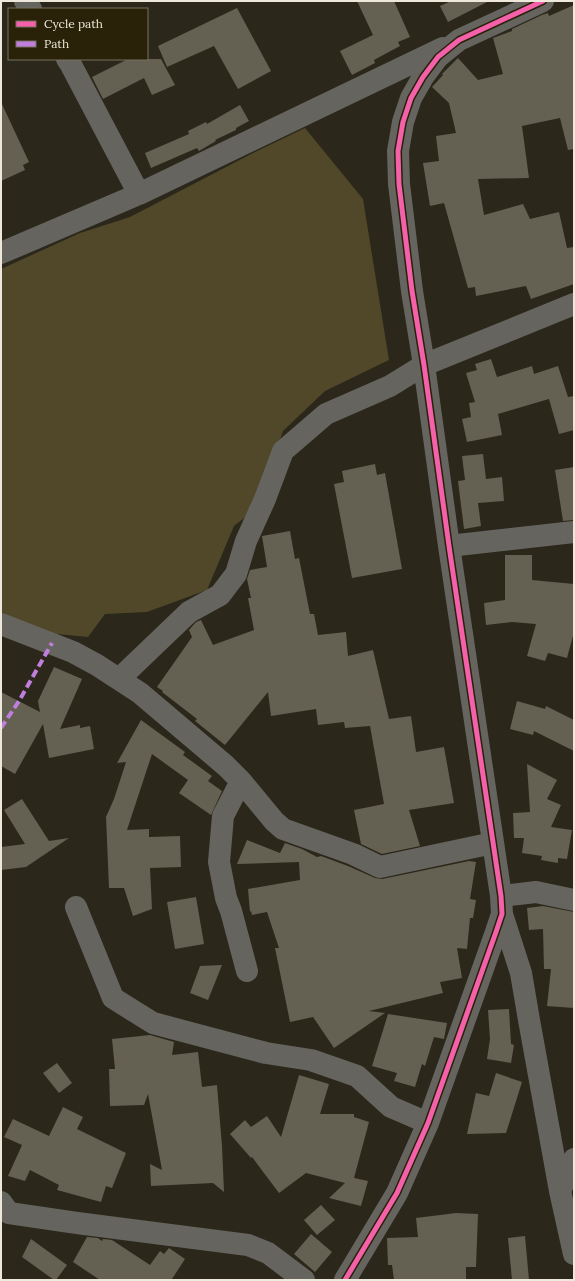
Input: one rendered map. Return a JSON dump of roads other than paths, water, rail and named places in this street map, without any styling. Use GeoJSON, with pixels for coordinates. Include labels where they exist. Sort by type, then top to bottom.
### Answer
{"type":"FeatureCollection","features":[{"type":"Feature","properties":{"kind":"street"},"geometry":{"type":"LineString","coordinates":[[1,253],[140,194],[542,1]]}},
{"type":"Feature","properties":{"kind":"street"},"geometry":{"type":"LineString","coordinates":[[459,40],[438,57],[423,77],[411,98],[403,122],[398,151],[399,184],[410,276],[502,905],[521,973],[560,1191],[574,1254]]}},
{"type":"Feature","properties":{"kind":"street"},"geometry":{"type":"LineString","coordinates":[[68,60],[140,194]]}},
{"type":"Feature","properties":{"kind":"street"},"geometry":{"type":"LineString","coordinates":[[119,679],[189,612],[220,595],[232,580],[236,574],[246,541],[265,499],[283,451],[326,414],[390,386],[424,365],[574,304]]}},
{"type":"Feature","properties":{"kind":"street"},"geometry":{"type":"LineString","coordinates":[[449,546],[574,532]]}},
{"type":"Feature","properties":{"kind":"street"},"geometry":{"type":"LineString","coordinates":[[1,624],[73,652],[97,665],[140,693],[241,780],[274,821],[283,829],[353,854],[380,867],[493,843]]}},
{"type":"Feature","properties":{"kind":"street"},"geometry":{"type":"LineString","coordinates":[[241,780],[223,816],[218,862],[226,898],[231,911],[247,971]]}},
{"type":"Feature","properties":{"kind":"street"},"geometry":{"type":"LineString","coordinates":[[502,905],[536,892],[574,900]]}},
{"type":"Feature","properties":{"kind":"street"},"geometry":{"type":"LineString","coordinates":[[345,1280],[397,1193],[428,1123],[496,932],[502,905]]}},
{"type":"Feature","properties":{"kind":"street"},"geometry":{"type":"LineString","coordinates":[[76,907],[113,998],[154,1024],[266,1053],[312,1060],[357,1076],[391,1107],[428,1123]]}},
{"type":"Feature","properties":{"kind":"street"},"geometry":{"type":"LineString","coordinates":[[560,1191],[574,1160]]}},
{"type":"Feature","properties":{"kind":"street"},"geometry":{"type":"LineString","coordinates":[[4,1211],[77,1223],[248,1245],[268,1254],[304,1280]]}}]}
